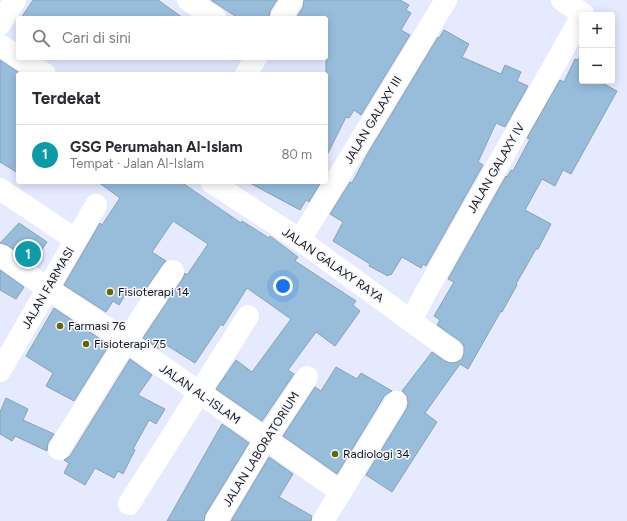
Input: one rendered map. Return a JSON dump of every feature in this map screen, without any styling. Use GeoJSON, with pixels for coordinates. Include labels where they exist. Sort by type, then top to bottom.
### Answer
{"type":"FeatureCollection","features":[{"type":"Feature","properties":{"kind":"street"},"geometry":{"type":"LineString","coordinates":[[0,24],[15,0]]}},
{"type":"Feature","properties":{"kind":"street"},"geometry":{"type":"LineString","coordinates":[[188,0],[212,16]]}},
{"type":"Feature","properties":{"kind":"street"},"geometry":{"type":"LineString","coordinates":[[282,16],[292,0]]}},
{"type":"Feature","properties":{"kind":"street","name":"JALAN GALAXY III"},"geometry":{"type":"LineString","coordinates":[[300,240],[446,0]]}},
{"type":"Feature","properties":{"kind":"street"},"geometry":{"type":"LineString","coordinates":[[562,0],[585,11]]}},
{"type":"Feature","properties":{"kind":"street","name":"JALAN GALAXY IV"},"geometry":{"type":"LineString","coordinates":[[411,321],[585,11]]}},
{"type":"Feature","properties":{"kind":"street"},"geometry":{"type":"LineString","coordinates":[[0,45],[16,55]]}},
{"type":"Feature","properties":{"kind":"street"},"geometry":{"type":"LineString","coordinates":[[24,60],[42,72]]}},
{"type":"Feature","properties":{"kind":"street"},"geometry":{"type":"LineString","coordinates":[[247,72],[255,60]]}},
{"type":"Feature","properties":{"kind":"street","name":"JALAN GALAXY RAYA"},"geometry":{"type":"LineString","coordinates":[[214,184],[300,240],[452,351]]}},
{"type":"Feature","properties":{"kind":"street"},"geometry":{"type":"LineString","coordinates":[[0,189],[76,240]]}},
{"type":"Feature","properties":{"kind":"street","name":"JALAN FARMASI"},"geometry":{"type":"LineString","coordinates":[[0,371],[96,205]]}},
{"type":"Feature","properties":{"kind":"street","name":"JALAN AL-ISLAM"},"geometry":{"type":"LineString","coordinates":[[0,255],[126,341],[340,492]]}},
{"type":"Feature","properties":{"kind":"street"},"geometry":{"type":"LineString","coordinates":[[60,449],[126,341],[173,270]]}},
{"type":"Feature","properties":{"kind":"street"},"geometry":{"type":"LineString","coordinates":[[129,504],[248,316]]}},
{"type":"Feature","properties":{"kind":"street","name":"JALAN LABORATORIUM"},"geometry":{"type":"LineString","coordinates":[[216,521],[265,440],[307,377]]}},
{"type":"Feature","properties":{"kind":"street"},"geometry":{"type":"LineString","coordinates":[[323,521],[396,402]]}},
{"type":"Feature","properties":{"kind":"building"},"geometry":{"type":"Polygon","coordinates":[[[33,0],[158,0],[180,16],[22,16],[33,0]]]}},
{"type":"Feature","properties":{"kind":"building"},"geometry":{"type":"Polygon","coordinates":[[[211,0],[277,0],[270,11],[269,16],[235,16],[211,0]]]}},
{"type":"Feature","properties":{"kind":"building"},"geometry":{"type":"Polygon","coordinates":[[[304,0],[400,0],[409,5],[406,10],[411,13],[401,30],[410,35],[361,115],[354,110],[349,118],[346,117],[328,153],[328,72],[326,72],[326,60],[328,60],[328,16],[297,16],[303,7],[304,0]]]}},
{"type":"Feature","properties":{"kind":"building"},"geometry":{"type":"Polygon","coordinates":[[[444,30],[469,44],[462,57],[501,74],[505,65],[521,72],[517,81],[528,86],[505,127],[496,123],[478,162],[483,165],[426,266],[423,264],[421,268],[402,257],[391,275],[389,274],[388,276],[369,266],[370,264],[333,241],[343,222],[330,214],[350,182],[352,183],[368,153],[438,37],[439,38],[444,30]]]}},
{"type":"Feature","properties":{"kind":"building"},"geometry":{"type":"Polygon","coordinates":[[[579,58],[579,84],[604,84],[617,91],[571,174],[563,170],[555,186],[542,179],[525,210],[551,224],[468,369],[460,364],[425,413],[437,422],[392,492],[366,475],[407,408],[407,396],[402,391],[432,352],[445,361],[451,363],[462,359],[464,353],[464,346],[460,341],[437,325],[440,320],[434,316],[454,282],[448,279],[506,176],[507,177],[511,170],[513,171],[530,139],[527,138],[560,80],[564,82],[575,59],[578,60],[579,58]]]}},
{"type":"Feature","properties":{"kind":"building"},"geometry":{"type":"Polygon","coordinates":[[[0,60],[18,72],[16,72],[16,172],[0,162],[0,60]]]}},
{"type":"Feature","properties":{"kind":"building"},"geometry":{"type":"Polygon","coordinates":[[[101,184],[184,184],[241,223],[242,221],[269,238],[270,236],[298,257],[295,261],[356,301],[353,305],[360,311],[335,346],[316,332],[288,370],[294,374],[262,421],[216,389],[236,360],[252,372],[291,319],[247,288],[223,326],[221,324],[195,363],[163,343],[159,349],[143,338],[185,273],[187,275],[208,244],[173,221],[152,252],[166,261],[140,297],[129,289],[119,305],[113,301],[106,312],[64,285],[100,223],[102,225],[120,198],[101,184]]]}},
{"type":"Feature","properties":{"kind":"building"},"geometry":{"type":"Polygon","coordinates":[[[252,184],[320,184],[309,202],[306,200],[300,210],[252,184]]]}},
{"type":"Feature","properties":{"kind":"building"},"geometry":{"type":"Polygon","coordinates":[[[19,223],[47,242],[33,263],[7,245],[0,243],[19,223]]]}},
{"type":"Feature","properties":{"kind":"building"},"geometry":{"type":"Polygon","coordinates":[[[0,270],[24,287],[16,299],[0,290],[0,270]]]}},
{"type":"Feature","properties":{"kind":"building"},"geometry":{"type":"Polygon","coordinates":[[[54,308],[109,345],[74,401],[46,386],[53,373],[26,356],[54,308]]]}},
{"type":"Feature","properties":{"kind":"building"},"geometry":{"type":"Polygon","coordinates":[[[130,359],[152,375],[138,395],[165,409],[156,424],[149,420],[133,449],[135,450],[123,474],[118,471],[114,478],[95,468],[85,485],[64,473],[69,463],[64,460],[70,456],[130,359]]]}},
{"type":"Feature","properties":{"kind":"building"},"geometry":{"type":"Polygon","coordinates":[[[336,367],[357,379],[361,373],[392,391],[385,395],[337,474],[283,436],[315,387],[321,391],[336,367]]]}},
{"type":"Feature","properties":{"kind":"building"},"geometry":{"type":"Polygon","coordinates":[[[6,398],[28,409],[23,420],[54,434],[48,443],[47,451],[15,436],[12,441],[0,434],[0,412],[6,398]]]}},
{"type":"Feature","properties":{"kind":"building"},"geometry":{"type":"Polygon","coordinates":[[[222,424],[249,443],[205,515],[204,521],[167,521],[222,424]]]}},
{"type":"Feature","properties":{"kind":"building"},"geometry":{"type":"Polygon","coordinates":[[[269,457],[293,474],[279,497],[312,516],[311,521],[231,521],[269,457]]]}},
{"type":"Feature","properties":{"kind":"place","name":"GSG Perumahan Al-Islam"},"geometry":{"type":"Point","coordinates":[28,254]}},
{"type":"Feature","properties":{"kind":"place","name":"Fisioterapi 14"},"geometry":{"type":"Point","coordinates":[110,292]}},
{"type":"Feature","properties":{"kind":"place","name":"Farmasi 76"},"geometry":{"type":"Point","coordinates":[60,326]}},
{"type":"Feature","properties":{"kind":"place","name":"Fisioterapi 75"},"geometry":{"type":"Point","coordinates":[86,344]}},
{"type":"Feature","properties":{"kind":"place","name":"Radiologi 34"},"geometry":{"type":"Point","coordinates":[335,454]}}]}
